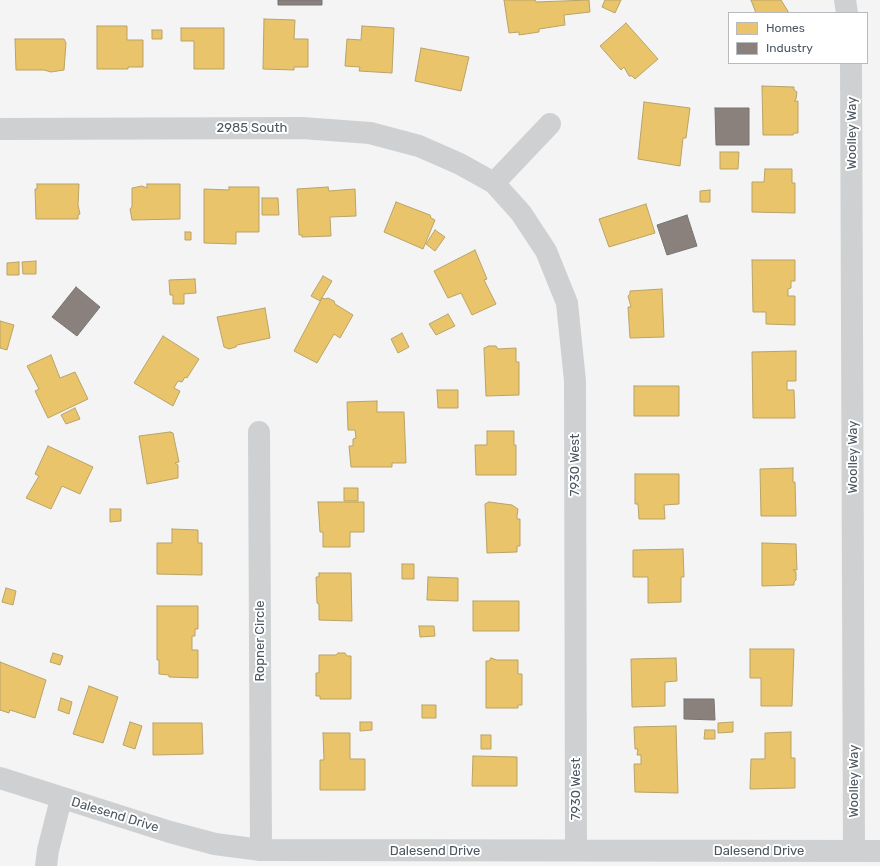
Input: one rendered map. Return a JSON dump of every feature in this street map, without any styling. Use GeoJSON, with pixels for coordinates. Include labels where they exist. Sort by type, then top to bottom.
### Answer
{"type":"FeatureCollection","features":[{"type":"Feature","properties":{"kind":"street"},"geometry":{"type":"LineString","coordinates":[[845,0],[848,12]]}},
{"type":"Feature","properties":{"kind":"street","name":"Woolley Way"},"geometry":{"type":"LineString","coordinates":[[851,64],[854,851]]}},
{"type":"Feature","properties":{"kind":"street"},"geometry":{"type":"LineString","coordinates":[[494,183],[550,124]]}},
{"type":"Feature","properties":{"kind":"street","name":"2985 South"},"geometry":{"type":"LineString","coordinates":[[0,129],[302,128],[370,133],[420,146],[494,183]]}},
{"type":"Feature","properties":{"kind":"street","name":"7930 West"},"geometry":{"type":"LineString","coordinates":[[494,183],[521,213],[546,251],[567,303],[575,381],[576,850]]}},
{"type":"Feature","properties":{"kind":"street","name":"Ropner Circle"},"geometry":{"type":"LineString","coordinates":[[259,432],[261,850]]}},
{"type":"Feature","properties":{"kind":"street","name":"Dalesend Drive"},"geometry":{"type":"LineString","coordinates":[[0,778],[61,798],[215,844],[261,850],[509,858],[576,850],[880,851]]}},
{"type":"Feature","properties":{"kind":"street"},"geometry":{"type":"LineString","coordinates":[[46,866],[48,850],[61,798]]}},
{"type":"Feature","properties":{"kind":"building: Homes"},"geometry":{"type":"Polygon","coordinates":[[[504,0],[535,0],[536,2],[589,0],[590,12],[564,15],[565,25],[539,29],[539,32],[519,35],[519,32],[509,33],[504,0]]]}},
{"type":"Feature","properties":{"kind":"building: Homes"},"geometry":{"type":"Polygon","coordinates":[[[605,0],[621,0],[615,13],[602,7],[605,0]]]}},
{"type":"Feature","properties":{"kind":"building: Homes"},"geometry":{"type":"Polygon","coordinates":[[[751,0],[781,0],[788,12],[756,12],[751,0]]]}},
{"type":"Feature","properties":{"kind":"building: Homes"},"geometry":{"type":"Polygon","coordinates":[[[264,19],[295,20],[294,39],[308,39],[308,67],[294,67],[294,70],[263,69],[264,19]]]}},
{"type":"Feature","properties":{"kind":"building: Homes"},"geometry":{"type":"Polygon","coordinates":[[[626,23],[658,59],[635,79],[632,76],[629,76],[624,67],[621,70],[600,46],[626,23]]]}},
{"type":"Feature","properties":{"kind":"building: Homes"},"geometry":{"type":"Polygon","coordinates":[[[97,26],[127,26],[127,40],[143,40],[143,67],[128,67],[128,69],[97,69],[97,26]]]}},
{"type":"Feature","properties":{"kind":"building: Homes"},"geometry":{"type":"Polygon","coordinates":[[[362,26],[394,28],[392,73],[359,71],[360,67],[345,66],[347,39],[361,40],[362,26]]]}},
{"type":"Feature","properties":{"kind":"building: Homes"},"geometry":{"type":"Polygon","coordinates":[[[181,28],[224,28],[224,69],[194,69],[194,41],[181,41],[181,28]]]}},
{"type":"Feature","properties":{"kind":"building: Homes"},"geometry":{"type":"Polygon","coordinates":[[[152,30],[162,30],[162,39],[152,39],[152,30]]]}},
{"type":"Feature","properties":{"kind":"building: Homes"},"geometry":{"type":"Polygon","coordinates":[[[15,39],[64,39],[66,43],[64,70],[51,72],[44,70],[16,70],[15,39]]]}},
{"type":"Feature","properties":{"kind":"building: Homes"},"geometry":{"type":"Polygon","coordinates":[[[421,48],[469,57],[461,91],[415,81],[421,48]]]}},
{"type":"Feature","properties":{"kind":"building: Homes"},"geometry":{"type":"Polygon","coordinates":[[[762,86],[794,87],[794,90],[797,92],[796,99],[794,101],[798,101],[798,133],[794,133],[793,135],[763,135],[762,86]]]}},
{"type":"Feature","properties":{"kind":"building: Homes"},"geometry":{"type":"Polygon","coordinates":[[[644,102],[690,108],[686,138],[683,138],[680,166],[638,159],[644,102]]]}},
{"type":"Feature","properties":{"kind":"building: Homes"},"geometry":{"type":"Polygon","coordinates":[[[720,152],[739,152],[738,169],[720,169],[720,152]]]}},
{"type":"Feature","properties":{"kind":"building: Homes"},"geometry":{"type":"Polygon","coordinates":[[[765,169],[792,169],[792,183],[795,183],[795,213],[752,212],[752,182],[764,182],[765,169]]]}},
{"type":"Feature","properties":{"kind":"building: Homes"},"geometry":{"type":"Polygon","coordinates":[[[37,184],[79,184],[78,205],[80,214],[78,215],[78,219],[36,219],[35,189],[37,189],[37,184]]]}},
{"type":"Feature","properties":{"kind":"building: Homes"},"geometry":{"type":"Polygon","coordinates":[[[147,184],[180,184],[180,219],[132,220],[130,209],[132,207],[132,188],[142,186],[147,188],[147,184]]]}},
{"type":"Feature","properties":{"kind":"building: Homes"},"geometry":{"type":"Polygon","coordinates":[[[229,187],[259,187],[259,232],[236,232],[236,244],[204,243],[204,189],[229,190],[229,187]]]}},
{"type":"Feature","properties":{"kind":"building: Homes"},"geometry":{"type":"Polygon","coordinates":[[[328,187],[329,191],[355,189],[356,216],[330,217],[331,236],[302,237],[302,235],[299,235],[297,189],[328,187]]]}},
{"type":"Feature","properties":{"kind":"building: Homes"},"geometry":{"type":"Polygon","coordinates":[[[710,190],[710,202],[700,202],[700,191],[710,190]]]}},
{"type":"Feature","properties":{"kind":"building: Homes"},"geometry":{"type":"Polygon","coordinates":[[[262,198],[278,198],[279,215],[262,215],[262,198]]]}},
{"type":"Feature","properties":{"kind":"building: Homes"},"geometry":{"type":"Polygon","coordinates":[[[396,202],[430,215],[431,218],[435,220],[423,249],[384,232],[396,202]]]}},
{"type":"Feature","properties":{"kind":"building: Homes"},"geometry":{"type":"Polygon","coordinates":[[[646,204],[655,233],[609,247],[599,219],[646,204]]]}},
{"type":"Feature","properties":{"kind":"building: Homes"},"geometry":{"type":"Polygon","coordinates":[[[435,230],[445,237],[435,251],[426,244],[435,230]]]}},
{"type":"Feature","properties":{"kind":"building: Homes"},"geometry":{"type":"Polygon","coordinates":[[[185,232],[191,232],[191,240],[185,240],[185,232]]]}},
{"type":"Feature","properties":{"kind":"building: Homes"},"geometry":{"type":"Polygon","coordinates":[[[475,250],[487,279],[484,280],[496,304],[472,315],[461,293],[448,298],[434,271],[475,250]]]}},
{"type":"Feature","properties":{"kind":"building: Homes"},"geometry":{"type":"Polygon","coordinates":[[[752,260],[795,260],[795,281],[791,281],[791,288],[788,289],[788,296],[795,296],[795,325],[766,324],[766,312],[753,312],[752,260]]]}},
{"type":"Feature","properties":{"kind":"building: Homes"},"geometry":{"type":"Polygon","coordinates":[[[36,261],[36,274],[23,274],[22,262],[36,261]]]}},
{"type":"Feature","properties":{"kind":"building: Homes"},"geometry":{"type":"Polygon","coordinates":[[[19,262],[19,275],[7,275],[7,263],[19,262]]]}},
{"type":"Feature","properties":{"kind":"building: Homes"},"geometry":{"type":"Polygon","coordinates":[[[323,276],[332,281],[320,301],[311,296],[323,276]]]}},
{"type":"Feature","properties":{"kind":"building: Homes"},"geometry":{"type":"Polygon","coordinates":[[[195,279],[196,293],[184,294],[184,304],[173,304],[173,295],[170,295],[169,280],[195,279]]]}},
{"type":"Feature","properties":{"kind":"building: Homes"},"geometry":{"type":"Polygon","coordinates":[[[662,289],[664,337],[630,338],[628,307],[631,307],[628,296],[630,291],[662,289]]]}},
{"type":"Feature","properties":{"kind":"building: Homes"},"geometry":{"type":"Polygon","coordinates":[[[322,298],[328,298],[334,301],[335,304],[353,315],[340,338],[334,334],[317,363],[294,351],[322,298]]]}},
{"type":"Feature","properties":{"kind":"building: Homes"},"geometry":{"type":"Polygon","coordinates":[[[265,308],[270,338],[237,345],[236,347],[229,349],[224,347],[217,317],[265,308]]]}},
{"type":"Feature","properties":{"kind":"building: Homes"},"geometry":{"type":"Polygon","coordinates":[[[448,314],[455,326],[436,335],[429,324],[448,314]]]}},
{"type":"Feature","properties":{"kind":"building: Homes"},"geometry":{"type":"Polygon","coordinates":[[[0,321],[14,325],[7,350],[0,348],[0,321]]]}},
{"type":"Feature","properties":{"kind":"building: Homes"},"geometry":{"type":"Polygon","coordinates":[[[402,333],[409,347],[398,353],[391,339],[402,333]]]}},
{"type":"Feature","properties":{"kind":"building: Homes"},"geometry":{"type":"Polygon","coordinates":[[[163,336],[199,359],[187,378],[185,377],[182,382],[178,381],[174,388],[180,391],[173,406],[134,383],[163,336]]]}},
{"type":"Feature","properties":{"kind":"building: Homes"},"geometry":{"type":"Polygon","coordinates":[[[496,346],[498,349],[516,348],[516,362],[519,362],[519,395],[486,396],[484,348],[496,346]]]}},
{"type":"Feature","properties":{"kind":"building: Homes"},"geometry":{"type":"Polygon","coordinates":[[[796,351],[796,381],[787,381],[787,390],[794,390],[795,418],[753,418],[752,352],[796,351]]]}},
{"type":"Feature","properties":{"kind":"building: Homes"},"geometry":{"type":"Polygon","coordinates":[[[51,355],[60,378],[75,372],[88,399],[48,418],[35,391],[39,389],[27,366],[51,355]]]}},
{"type":"Feature","properties":{"kind":"building: Homes"},"geometry":{"type":"Polygon","coordinates":[[[634,386],[679,386],[679,416],[634,416],[634,386]]]}},
{"type":"Feature","properties":{"kind":"building: Homes"},"geometry":{"type":"Polygon","coordinates":[[[437,390],[458,390],[458,408],[438,408],[437,390]]]}},
{"type":"Feature","properties":{"kind":"building: Homes"},"geometry":{"type":"Polygon","coordinates":[[[377,401],[377,412],[404,412],[406,463],[392,463],[392,467],[351,467],[349,446],[353,446],[353,439],[356,438],[355,430],[348,430],[347,402],[377,401]]]}},
{"type":"Feature","properties":{"kind":"building: Homes"},"geometry":{"type":"Polygon","coordinates":[[[75,408],[80,419],[66,424],[61,415],[75,408]]]}},
{"type":"Feature","properties":{"kind":"building: Homes"},"geometry":{"type":"Polygon","coordinates":[[[487,431],[514,431],[514,445],[516,445],[516,475],[476,475],[475,445],[487,445],[487,431]]]}},
{"type":"Feature","properties":{"kind":"building: Homes"},"geometry":{"type":"Polygon","coordinates":[[[170,432],[173,433],[179,462],[175,463],[178,465],[178,478],[147,484],[139,436],[170,432]]]}},
{"type":"Feature","properties":{"kind":"building: Homes"},"geometry":{"type":"Polygon","coordinates":[[[48,446],[93,467],[80,494],[62,486],[51,509],[26,498],[39,476],[35,474],[48,446]]]}},
{"type":"Feature","properties":{"kind":"building: Homes"},"geometry":{"type":"Polygon","coordinates":[[[793,468],[796,516],[761,516],[760,469],[793,468]]]}},
{"type":"Feature","properties":{"kind":"building: Homes"},"geometry":{"type":"Polygon","coordinates":[[[635,474],[679,474],[679,504],[664,505],[665,519],[639,519],[638,504],[635,504],[635,474]]]}},
{"type":"Feature","properties":{"kind":"building: Homes"},"geometry":{"type":"Polygon","coordinates":[[[344,488],[358,488],[358,501],[344,501],[344,488]]]}},
{"type":"Feature","properties":{"kind":"building: Homes"},"geometry":{"type":"Polygon","coordinates":[[[318,502],[364,502],[364,532],[350,532],[350,547],[323,547],[323,532],[320,532],[318,502]]]}},
{"type":"Feature","properties":{"kind":"building: Homes"},"geometry":{"type":"Polygon","coordinates":[[[489,502],[512,505],[518,509],[517,519],[520,519],[520,546],[517,546],[517,552],[487,553],[485,504],[489,502]]]}},
{"type":"Feature","properties":{"kind":"building: Homes"},"geometry":{"type":"Polygon","coordinates":[[[110,509],[121,509],[121,521],[110,522],[110,509]]]}},
{"type":"Feature","properties":{"kind":"building: Homes"},"geometry":{"type":"Polygon","coordinates":[[[172,529],[198,530],[198,543],[202,543],[202,575],[157,574],[157,543],[172,543],[172,529]]]}},
{"type":"Feature","properties":{"kind":"building: Homes"},"geometry":{"type":"Polygon","coordinates":[[[762,543],[796,544],[797,570],[793,570],[796,572],[796,580],[794,585],[762,586],[762,543]]]}},
{"type":"Feature","properties":{"kind":"building: Homes"},"geometry":{"type":"Polygon","coordinates":[[[683,549],[684,577],[681,577],[681,602],[648,603],[648,577],[633,577],[633,550],[683,549]]]}},
{"type":"Feature","properties":{"kind":"building: Homes"},"geometry":{"type":"Polygon","coordinates":[[[402,564],[414,564],[414,579],[402,579],[402,564]]]}},
{"type":"Feature","properties":{"kind":"building: Homes"},"geometry":{"type":"Polygon","coordinates":[[[319,573],[351,573],[352,621],[319,620],[316,577],[319,577],[319,573]]]}},
{"type":"Feature","properties":{"kind":"building: Homes"},"geometry":{"type":"Polygon","coordinates":[[[428,577],[458,578],[458,601],[427,600],[428,577]]]}},
{"type":"Feature","properties":{"kind":"building: Homes"},"geometry":{"type":"Polygon","coordinates":[[[6,588],[16,591],[13,605],[2,602],[6,588]]]}},
{"type":"Feature","properties":{"kind":"building: Homes"},"geometry":{"type":"Polygon","coordinates":[[[473,601],[519,601],[519,631],[473,631],[473,601]]]}},
{"type":"Feature","properties":{"kind":"building: Homes"},"geometry":{"type":"Polygon","coordinates":[[[157,606],[198,606],[198,629],[195,629],[195,636],[192,636],[192,650],[198,650],[198,678],[169,677],[169,675],[159,674],[159,660],[157,660],[157,606]]]}},
{"type":"Feature","properties":{"kind":"building: Homes"},"geometry":{"type":"Polygon","coordinates":[[[419,626],[434,626],[435,636],[420,637],[419,626]]]}},
{"type":"Feature","properties":{"kind":"building: Homes"},"geometry":{"type":"Polygon","coordinates":[[[750,649],[794,649],[792,706],[761,706],[761,678],[750,678],[750,649]]]}},
{"type":"Feature","properties":{"kind":"building: Homes"},"geometry":{"type":"Polygon","coordinates":[[[53,653],[63,656],[60,665],[50,662],[53,653]]]}},
{"type":"Feature","properties":{"kind":"building: Homes"},"geometry":{"type":"Polygon","coordinates":[[[338,653],[345,653],[347,656],[351,656],[351,699],[320,699],[320,696],[316,696],[316,673],[319,673],[319,655],[336,655],[338,653]]]}},
{"type":"Feature","properties":{"kind":"building: Homes"},"geometry":{"type":"Polygon","coordinates":[[[491,658],[497,660],[518,660],[518,674],[522,674],[522,705],[518,705],[518,708],[486,708],[486,661],[489,661],[491,658]]]}},
{"type":"Feature","properties":{"kind":"building: Homes"},"geometry":{"type":"Polygon","coordinates":[[[676,658],[677,681],[665,682],[665,706],[632,707],[631,659],[676,658]]]}},
{"type":"Feature","properties":{"kind":"building: Homes"},"geometry":{"type":"Polygon","coordinates":[[[0,662],[46,680],[35,718],[10,710],[9,713],[0,710],[0,662]]]}},
{"type":"Feature","properties":{"kind":"building: Homes"},"geometry":{"type":"Polygon","coordinates":[[[89,686],[118,697],[103,743],[73,734],[89,686]]]}},
{"type":"Feature","properties":{"kind":"building: Homes"},"geometry":{"type":"Polygon","coordinates":[[[61,698],[72,702],[69,714],[58,710],[61,698]]]}},
{"type":"Feature","properties":{"kind":"building: Homes"},"geometry":{"type":"Polygon","coordinates":[[[422,705],[436,705],[436,718],[422,718],[422,705]]]}},
{"type":"Feature","properties":{"kind":"building: Homes"},"geometry":{"type":"Polygon","coordinates":[[[130,722],[142,726],[135,749],[123,745],[130,722]]]}},
{"type":"Feature","properties":{"kind":"building: Homes"},"geometry":{"type":"Polygon","coordinates":[[[360,722],[372,722],[372,730],[360,731],[360,722]]]}},
{"type":"Feature","properties":{"kind":"building: Homes"},"geometry":{"type":"Polygon","coordinates":[[[733,722],[733,732],[718,733],[718,723],[733,722]]]}},
{"type":"Feature","properties":{"kind":"building: Homes"},"geometry":{"type":"Polygon","coordinates":[[[153,723],[202,723],[203,754],[153,755],[153,723]]]}},
{"type":"Feature","properties":{"kind":"building: Homes"},"geometry":{"type":"Polygon","coordinates":[[[676,726],[678,793],[635,792],[634,764],[641,764],[641,755],[637,755],[638,749],[635,749],[634,727],[676,726]]]}},
{"type":"Feature","properties":{"kind":"building: Homes"},"geometry":{"type":"Polygon","coordinates":[[[705,730],[715,730],[715,739],[704,739],[705,730]]]}},
{"type":"Feature","properties":{"kind":"building: Homes"},"geometry":{"type":"Polygon","coordinates":[[[791,732],[791,758],[795,758],[795,788],[750,789],[751,759],[765,759],[765,733],[791,732]]]}},
{"type":"Feature","properties":{"kind":"building: Homes"},"geometry":{"type":"Polygon","coordinates":[[[323,733],[350,733],[350,759],[365,759],[365,790],[320,790],[320,760],[324,760],[323,733]]]}},
{"type":"Feature","properties":{"kind":"building: Homes"},"geometry":{"type":"Polygon","coordinates":[[[481,735],[491,735],[491,749],[481,749],[481,735]]]}},
{"type":"Feature","properties":{"kind":"building: Homes"},"geometry":{"type":"Polygon","coordinates":[[[473,756],[517,757],[517,786],[472,786],[473,756]]]}},
{"type":"Feature","properties":{"kind":"building: Industry"},"geometry":{"type":"Polygon","coordinates":[[[278,0],[322,0],[322,5],[278,5],[278,0]]]}},
{"type":"Feature","properties":{"kind":"building: Industry"},"geometry":{"type":"Polygon","coordinates":[[[715,108],[749,108],[749,145],[716,145],[715,108]]]}},
{"type":"Feature","properties":{"kind":"building: Industry"},"geometry":{"type":"Polygon","coordinates":[[[687,215],[697,246],[667,255],[657,225],[687,215]]]}},
{"type":"Feature","properties":{"kind":"building: Industry"},"geometry":{"type":"Polygon","coordinates":[[[76,287],[100,307],[77,336],[52,317],[76,287]]]}},
{"type":"Feature","properties":{"kind":"building: Industry"},"geometry":{"type":"Polygon","coordinates":[[[684,699],[714,699],[715,720],[684,719],[684,699]]]}}]}
